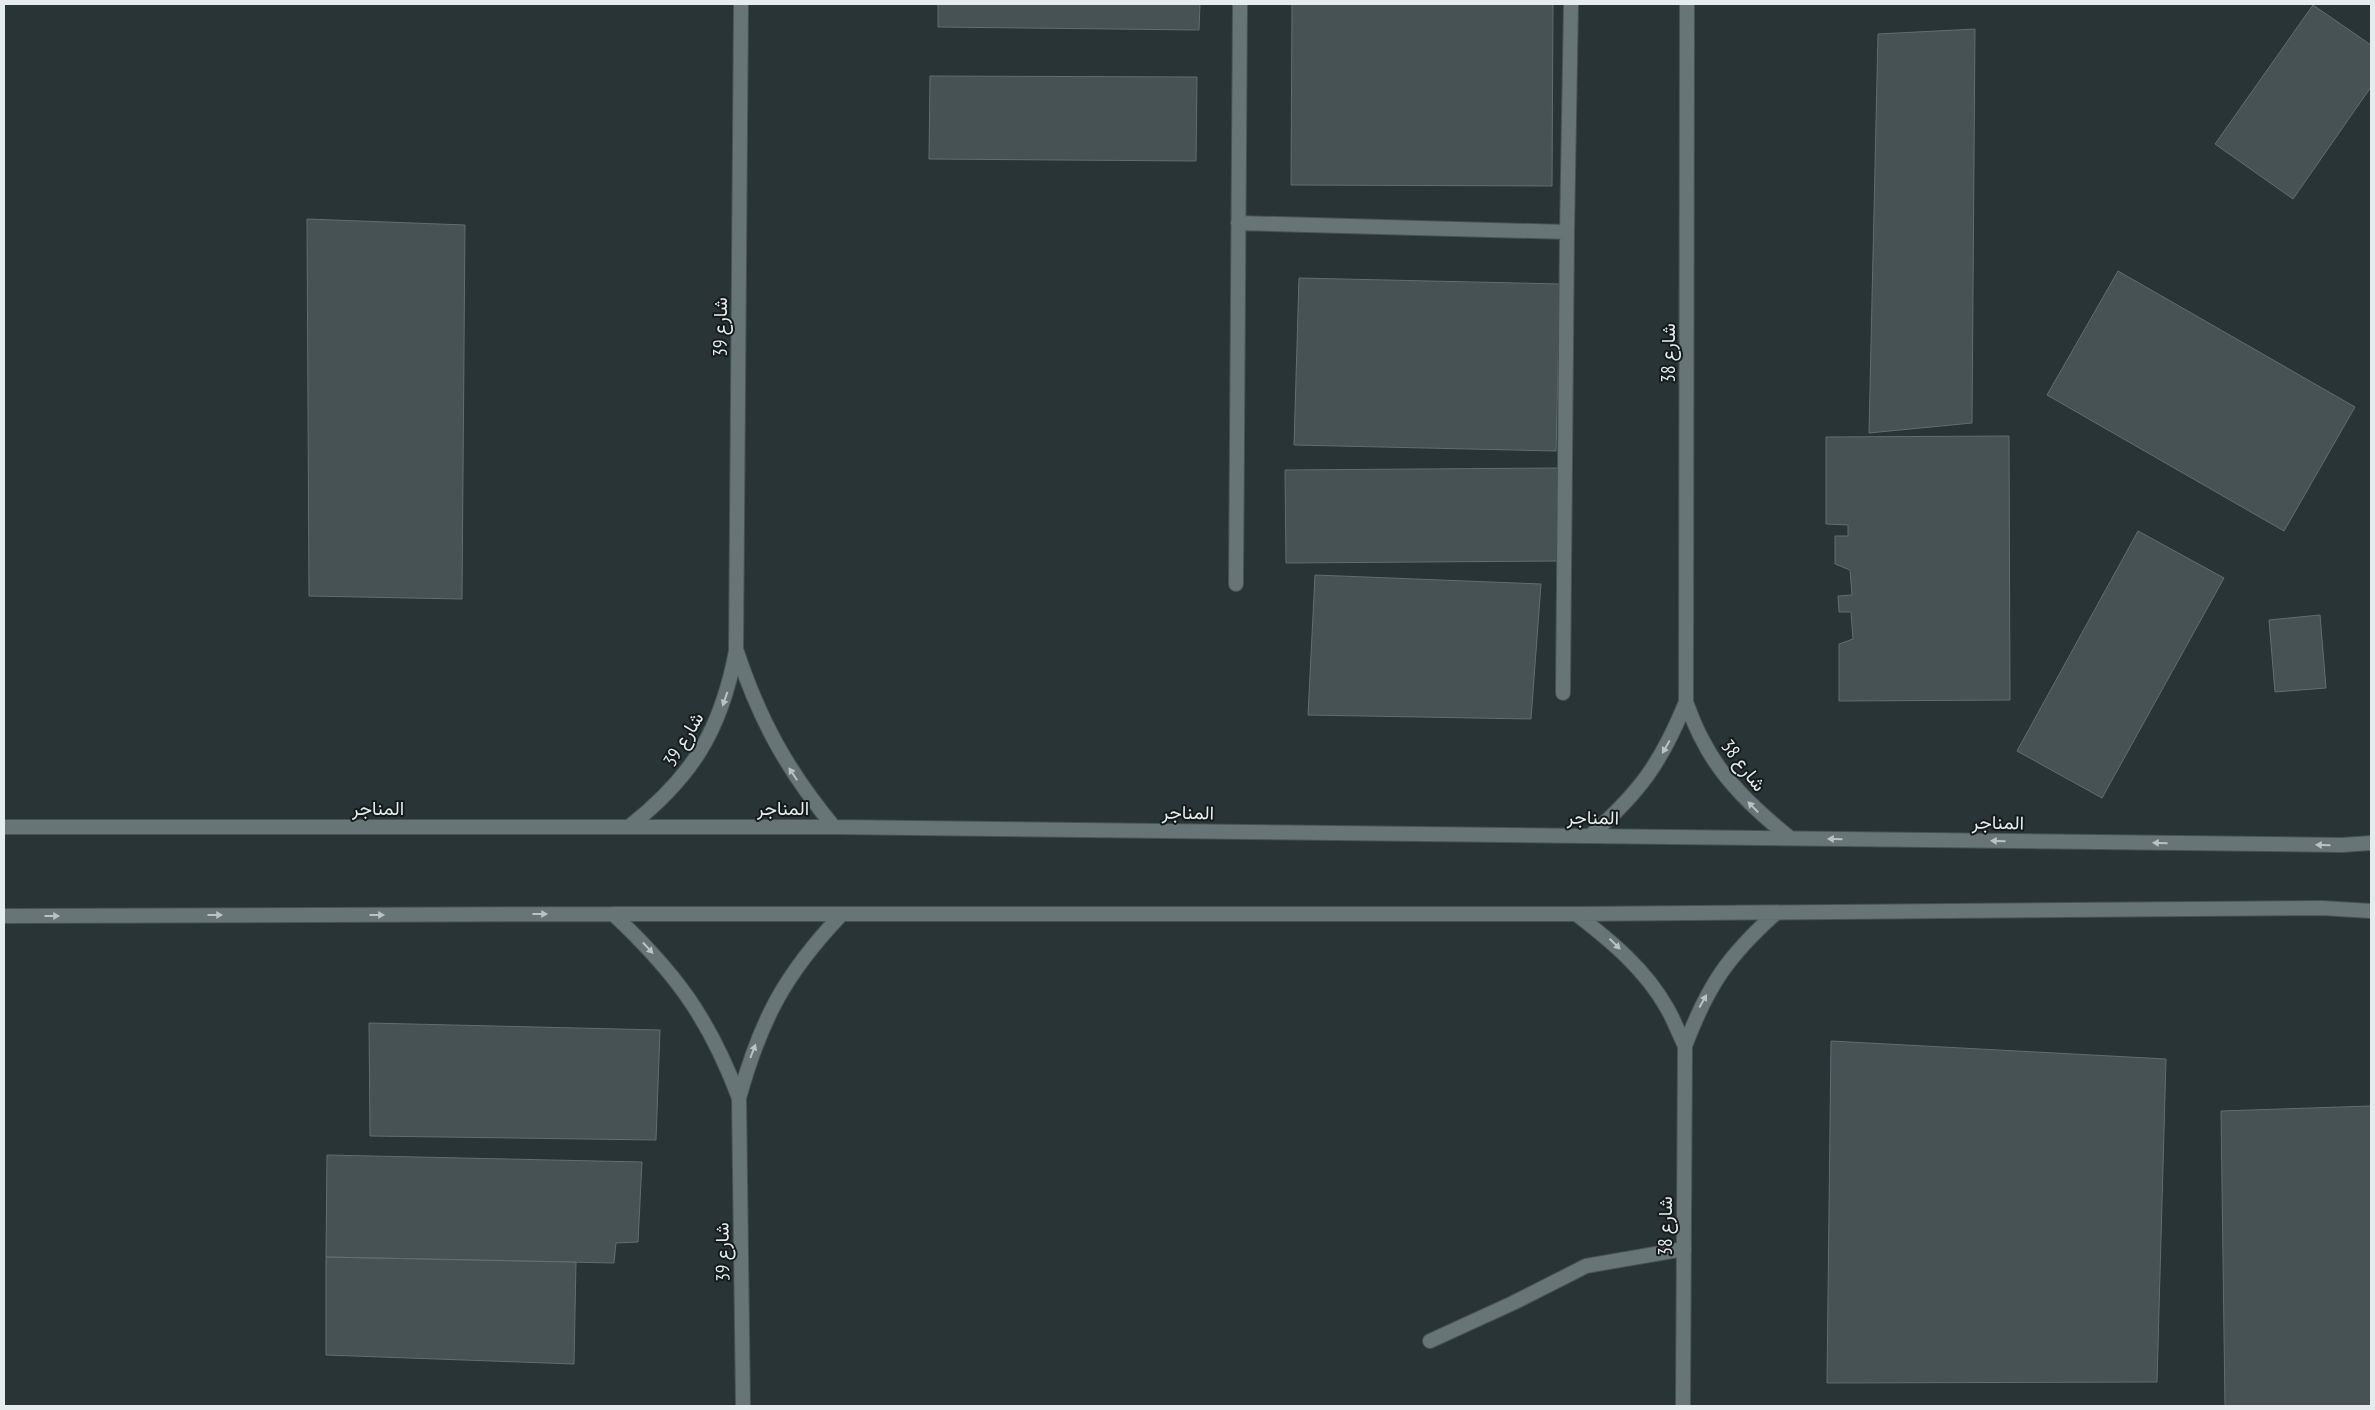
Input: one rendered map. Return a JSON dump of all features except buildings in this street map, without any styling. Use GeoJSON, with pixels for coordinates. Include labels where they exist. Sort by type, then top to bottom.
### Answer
{"type":"FeatureCollection","features":[{"type":"Feature","properties":{"kind":"street","name":"شارع 39"},"geometry":{"type":"LineString","coordinates":[[630,826],[657,805],[682,779],[702,751],[718,719],[730,686],[736,651],[740,4]]}},
{"type":"Feature","properties":{"kind":"street"},"geometry":{"type":"LineString","coordinates":[[1236,584],[1240,4]]}},
{"type":"Feature","properties":{"kind":"street"},"geometry":{"type":"LineString","coordinates":[[1563,693],[1571,4]]}},
{"type":"Feature","properties":{"kind":"street","name":"شارع 38"},"geometry":{"type":"LineString","coordinates":[[1591,835],[1622,808],[1648,776],[1670,741],[1686,702],[1687,4]]}},
{"type":"Feature","properties":{"kind":"street"},"geometry":{"type":"LineString","coordinates":[[1238,223],[1567,232]]}},
{"type":"Feature","properties":{"kind":"street","name":"شارع 39"},"geometry":{"type":"LineString","coordinates":[[736,651],[749,690],[765,727],[808,796],[834,827]]}},
{"type":"Feature","properties":{"kind":"street","name":"شارع 38"},"geometry":{"type":"LineString","coordinates":[[1686,702],[1704,743],[1728,779],[1757,811],[1790,838]]}},
{"type":"Feature","properties":{"kind":"street","name":"المناجر"},"geometry":{"type":"LineString","coordinates":[[4,827],[834,827],[2342,845],[2371,842]]}},
{"type":"Feature","properties":{"kind":"street"},"geometry":{"type":"LineString","coordinates":[[4,916],[1576,914],[2312,908],[2371,911]]}},
{"type":"Feature","properties":{"kind":"street","name":"شارع 38"},"geometry":{"type":"LineString","coordinates":[[1683,1406],[1685,1046],[1700,1008],[1720,972],[1746,940],[1776,913]]}},
{"type":"Feature","properties":{"kind":"street","name":"شارع 39"},"geometry":{"type":"LineString","coordinates":[[613,914],[646,945],[670,972],[702,1016],[723,1056],[739,1098]]}},
{"type":"Feature","properties":{"kind":"street","name":"شارع 38"},"geometry":{"type":"LineString","coordinates":[[1576,914],[1611,940],[1642,972],[1667,1007],[1685,1046]]}},
{"type":"Feature","properties":{"kind":"street","name":"شارع 39"},"geometry":{"type":"LineString","coordinates":[[743,1406],[739,1098],[750,1057],[770,1010],[787,980],[812,945],[841,915]]}},
{"type":"Feature","properties":{"kind":"street"},"geometry":{"type":"LineString","coordinates":[[1430,1341],[1513,1303],[1586,1266],[1684,1249]]}}]}
